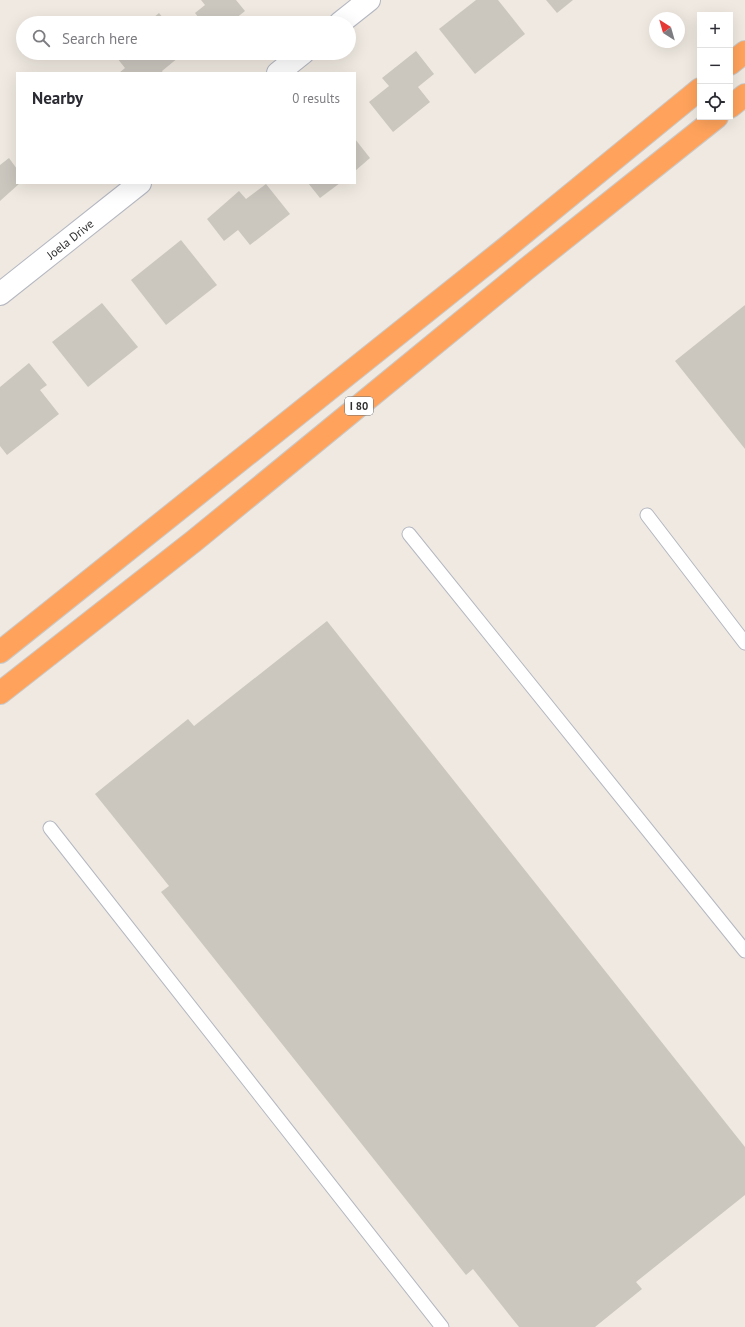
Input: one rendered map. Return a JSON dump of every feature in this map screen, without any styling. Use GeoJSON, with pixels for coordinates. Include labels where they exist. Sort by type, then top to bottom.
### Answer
{"type":"FeatureCollection","features":[{"type":"Feature","properties":{"kind":"highway"},"geometry":{"type":"LineString","coordinates":[[733,62],[745,52]]}},
{"type":"Feature","properties":{"kind":"highway","name":"I 80"},"geometry":{"type":"LineString","coordinates":[[0,652],[495,257],[697,91]]}},
{"type":"Feature","properties":{"kind":"highway"},"geometry":{"type":"LineString","coordinates":[[733,105],[745,95]]}},
{"type":"Feature","properties":{"kind":"highway","name":"I 80"},"geometry":{"type":"LineString","coordinates":[[0,693],[194,542],[525,270],[713,120]]}},
{"type":"Feature","properties":{"kind":"street"},"geometry":{"type":"LineString","coordinates":[[349,16],[369,0]]}},
{"type":"Feature","properties":{"kind":"street"},"geometry":{"type":"LineString","coordinates":[[279,72],[294,60]]}},
{"type":"Feature","properties":{"kind":"street","name":"Joela Drive"},"geometry":{"type":"LineString","coordinates":[[0,294],[139,184]]}},
{"type":"Feature","properties":{"kind":"lane"},"geometry":{"type":"LineString","coordinates":[[647,515],[745,643]]}},
{"type":"Feature","properties":{"kind":"lane"},"geometry":{"type":"LineString","coordinates":[[409,534],[745,952]]}},
{"type":"Feature","properties":{"kind":"lane"},"geometry":{"type":"LineString","coordinates":[[50,828],[442,1327]]}},
{"type":"Feature","properties":{"kind":"building"},"geometry":{"type":"Polygon","coordinates":[[[201,0],[236,0],[245,11],[239,16],[197,16],[195,13],[205,5],[201,0]]]}},
{"type":"Feature","properties":{"kind":"building"},"geometry":{"type":"Polygon","coordinates":[[[476,0],[498,0],[525,34],[475,74],[439,29],[476,0]]]}},
{"type":"Feature","properties":{"kind":"building"},"geometry":{"type":"Polygon","coordinates":[[[546,0],[573,0],[557,13],[546,0]]]}},
{"type":"Feature","properties":{"kind":"building"},"geometry":{"type":"Polygon","coordinates":[[[416,51],[434,74],[418,87],[430,102],[393,132],[369,102],[389,86],[382,78],[416,51]]]}},
{"type":"Feature","properties":{"kind":"building"},"geometry":{"type":"Polygon","coordinates":[[[119,60],[175,60],[162,72],[120,72],[125,68],[119,60]]]}},
{"type":"Feature","properties":{"kind":"building"},"geometry":{"type":"Polygon","coordinates":[[[356,140],[370,158],[356,170],[356,140]]]}},
{"type":"Feature","properties":{"kind":"building"},"geometry":{"type":"Polygon","coordinates":[[[9,158],[16,168],[16,184],[19,184],[0,201],[0,165],[9,158]]]}},
{"type":"Feature","properties":{"kind":"building"},"geometry":{"type":"Polygon","coordinates":[[[266,184],[290,214],[250,245],[238,230],[224,241],[207,219],[239,191],[246,199],[266,184]]]}},
{"type":"Feature","properties":{"kind":"building"},"geometry":{"type":"Polygon","coordinates":[[[309,184],[339,184],[320,198],[309,184]]]}},
{"type":"Feature","properties":{"kind":"building"},"geometry":{"type":"Polygon","coordinates":[[[181,240],[217,285],[166,325],[131,280],[181,240]]]}},
{"type":"Feature","properties":{"kind":"building"},"geometry":{"type":"Polygon","coordinates":[[[102,303],[138,347],[88,387],[52,342],[102,303]]]}},
{"type":"Feature","properties":{"kind":"building"},"geometry":{"type":"Polygon","coordinates":[[[745,305],[745,449],[675,361],[745,305]]]}},
{"type":"Feature","properties":{"kind":"building"},"geometry":{"type":"Polygon","coordinates":[[[29,363],[47,385],[40,390],[59,414],[7,455],[0,446],[0,387],[29,363]]]}},
{"type":"Feature","properties":{"kind":"building"},"geometry":{"type":"Polygon","coordinates":[[[327,621],[745,1147],[745,1195],[636,1282],[642,1289],[595,1327],[519,1327],[473,1269],[466,1275],[161,892],[169,886],[95,794],[188,719],[194,726],[327,621]]]}}]}
